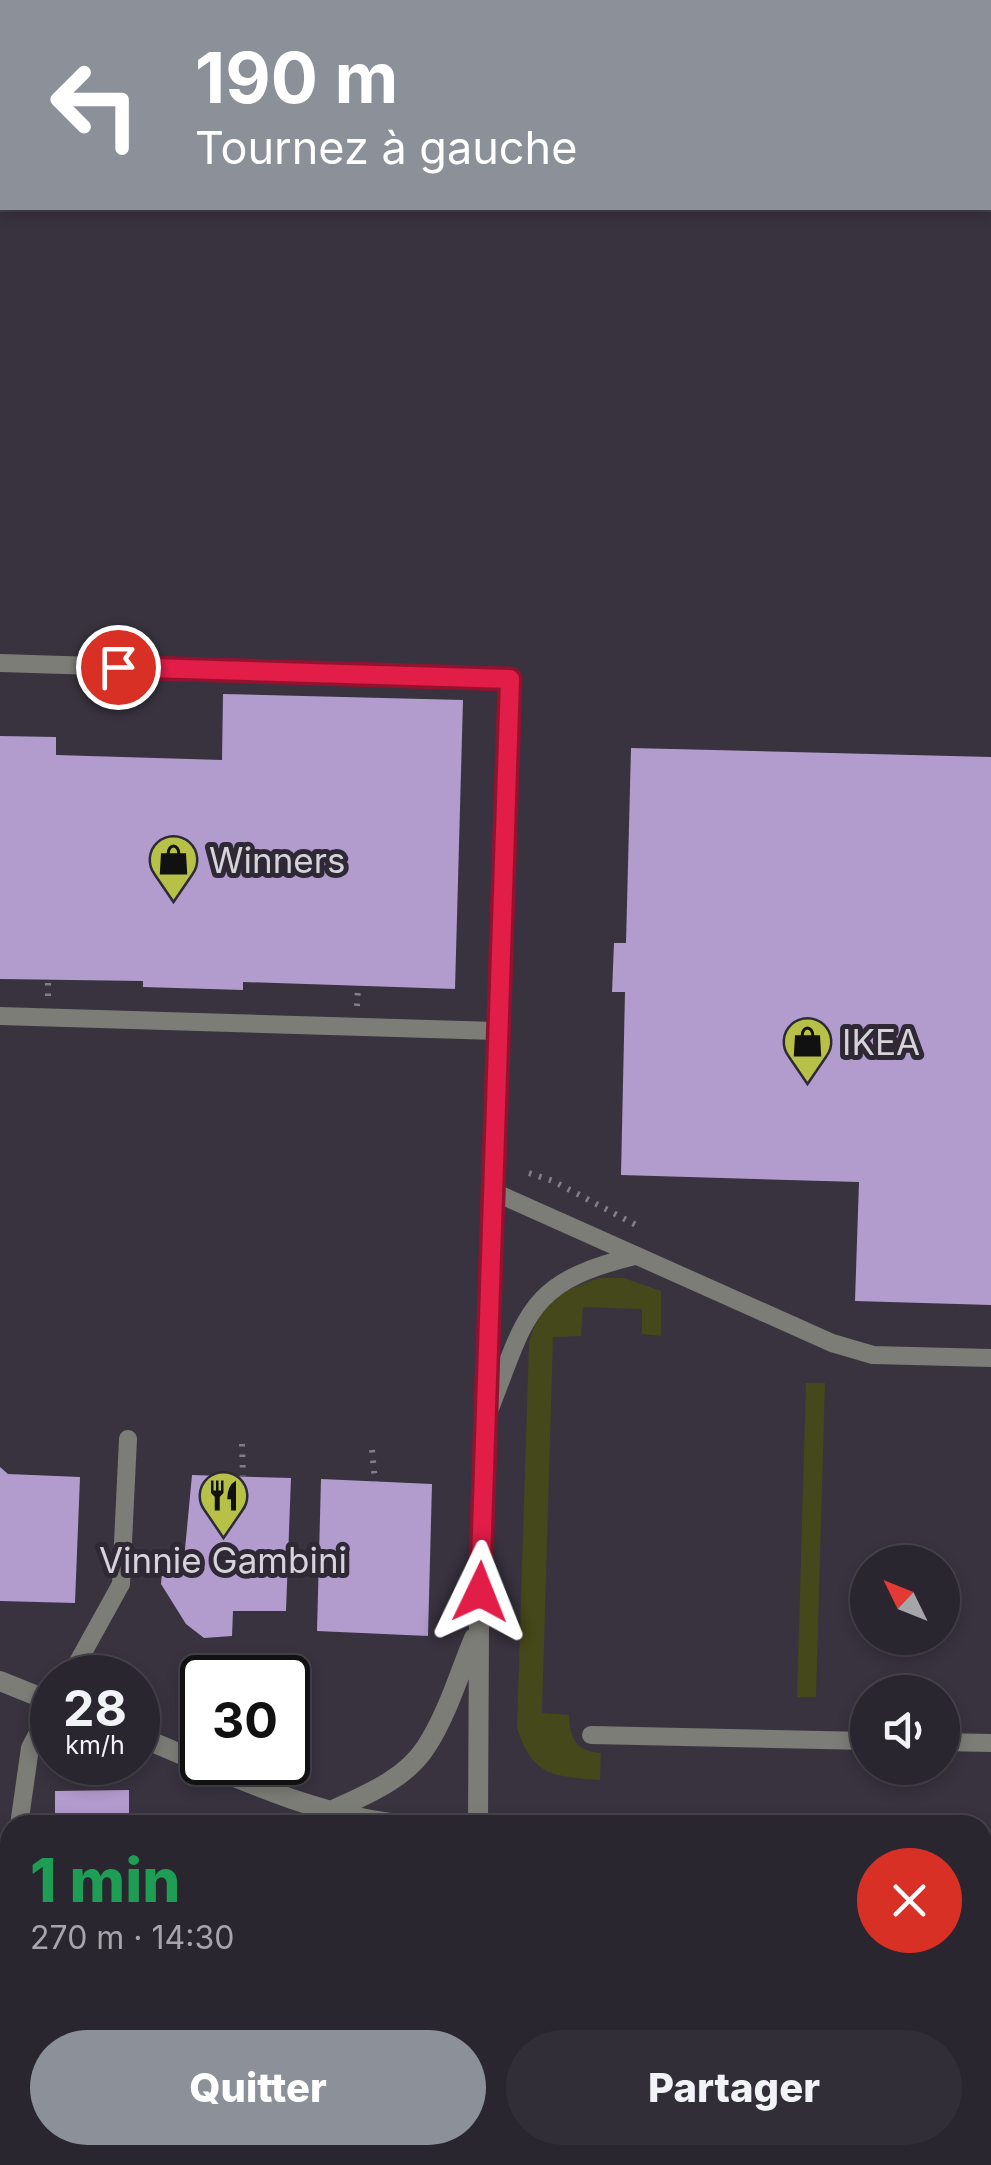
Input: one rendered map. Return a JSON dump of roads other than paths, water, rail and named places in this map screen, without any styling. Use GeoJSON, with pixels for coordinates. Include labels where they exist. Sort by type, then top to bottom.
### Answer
{"type":"FeatureCollection","features":[{"type":"Feature","properties":{"kind":"street"},"geometry":{"type":"LineString","coordinates":[[478,1815],[478,1627],[494,1192]]}},
{"type":"Feature","properties":{"kind":"street"},"geometry":{"type":"LineString","coordinates":[[329,1812],[376,1790],[425,1750],[478,1627]]}},
{"type":"Feature","properties":{"kind":"street"},"geometry":{"type":"LineString","coordinates":[[0,1682],[30,1695]]}},
{"type":"Feature","properties":{"kind":"street"},"geometry":{"type":"LineString","coordinates":[[160,1745],[342,1815]]}},
{"type":"Feature","properties":{"kind":"lane"},"geometry":{"type":"LineString","coordinates":[[0,663],[510,679],[496,1031],[494,1192],[832,1342],[874,1355],[991,1358]]}},
{"type":"Feature","properties":{"kind":"lane"},"geometry":{"type":"LineString","coordinates":[[0,1016],[496,1031]]}},
{"type":"Feature","properties":{"kind":"lane"},"geometry":{"type":"LineString","coordinates":[[488,1414],[530,1313],[547,1291],[592,1266],[635,1256]]}},
{"type":"Feature","properties":{"kind":"lane"},"geometry":{"type":"LineString","coordinates":[[82,1655],[122,1584],[128,1439]]}},
{"type":"Feature","properties":{"kind":"lane"},"geometry":{"type":"LineString","coordinates":[[591,1736],[850,1741]]}},
{"type":"Feature","properties":{"kind":"lane"},"geometry":{"type":"LineString","coordinates":[[960,1742],[991,1743]]}},
{"type":"Feature","properties":{"kind":"lane"},"geometry":{"type":"LineString","coordinates":[[20,1815],[30,1748]]}},
{"type":"Feature","properties":{"kind":"place","name":"Winners"},"geometry":{"type":"Point","coordinates":[174,902]}},
{"type":"Feature","properties":{"kind":"place","name":"IKEA"},"geometry":{"type":"Point","coordinates":[807,1084]}},
{"type":"Feature","properties":{"kind":"place","name":"Vinnie Gambini"},"geometry":{"type":"Point","coordinates":[223,1538]}}]}
